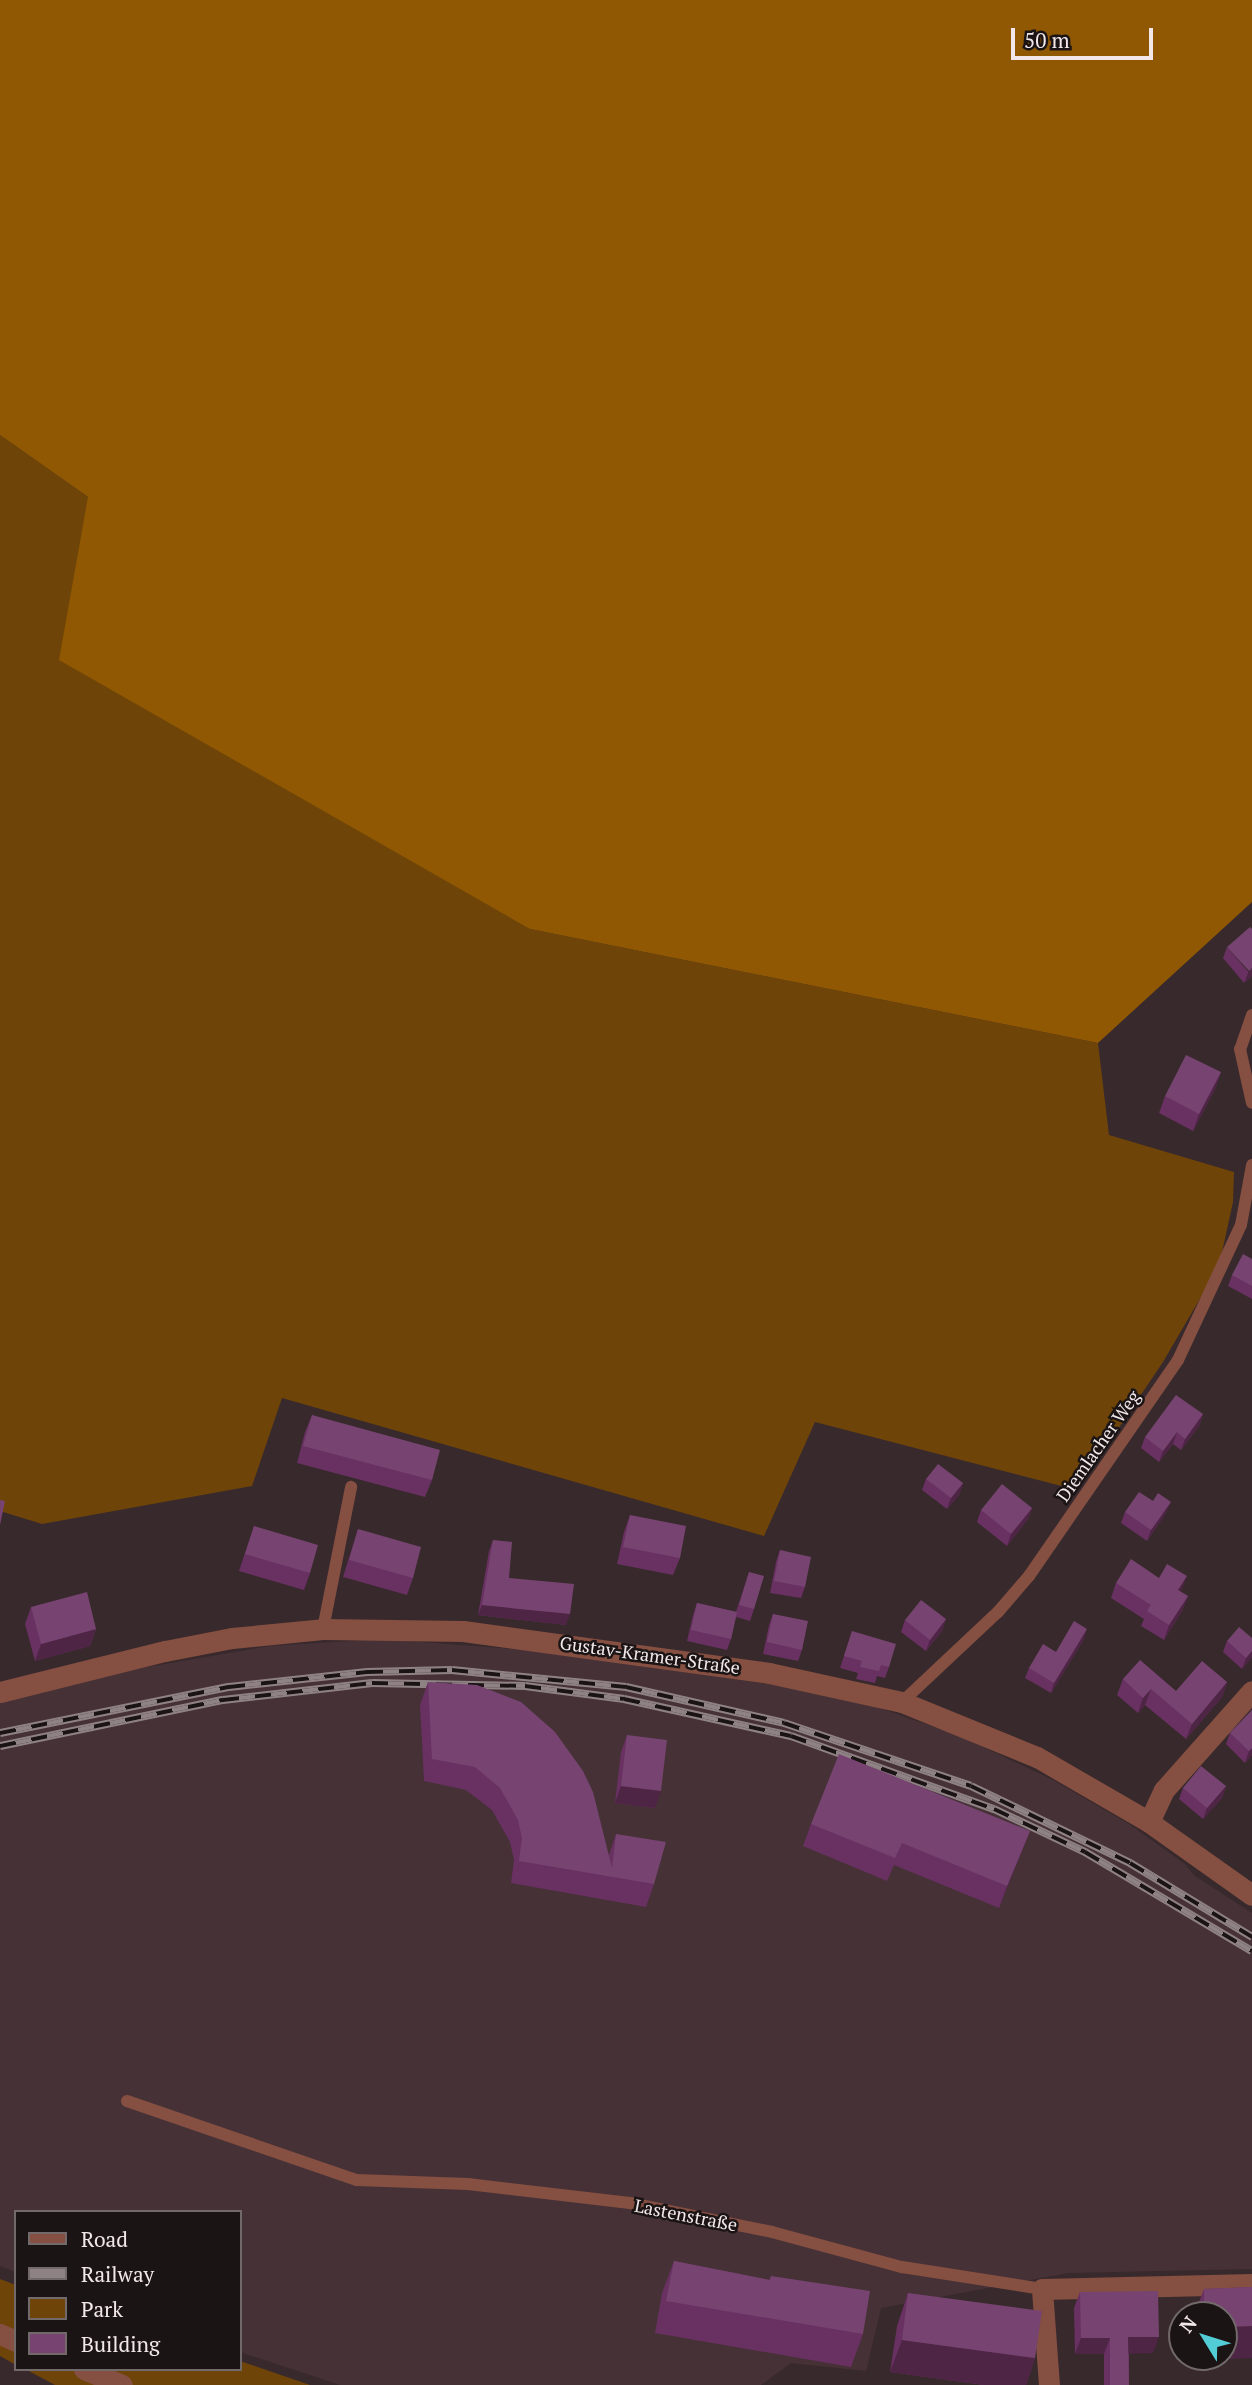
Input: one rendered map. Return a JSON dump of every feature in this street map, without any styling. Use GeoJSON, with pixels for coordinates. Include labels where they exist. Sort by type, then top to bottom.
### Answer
{"type":"FeatureCollection","features":[{"type":"Feature","properties":{"kind":"street","name":"Gustav-Kramer-Straße"},"geometry":{"type":"LineString","coordinates":[[0,1692],[178,1649],[323,1629],[438,1629],[520,1636],[769,1673],[902,1702],[1037,1757],[1149,1822],[1252,1895]]}},
{"type":"Feature","properties":{"kind":"street"},"geometry":{"type":"LineString","coordinates":[[1149,1822],[1164,1790],[1252,1691]]}},
{"type":"Feature","properties":{"kind":"street","name":"Lastenstraße"},"geometry":{"type":"LineString","coordinates":[[1042,2289],[1252,2284]]}},
{"type":"Feature","properties":{"kind":"street"},"geometry":{"type":"LineString","coordinates":[[1042,2289],[1049,2383]]}},
{"type":"Feature","properties":{"kind":"street"},"geometry":{"type":"LineString","coordinates":[[89,2371],[122,2385]]}},
{"type":"Feature","properties":{"kind":"lane"},"geometry":{"type":"LineString","coordinates":[[1252,1015],[1240,1049],[1252,1103]]}},
{"type":"Feature","properties":{"kind":"lane","name":"Diemlacher Weg"},"geometry":{"type":"LineString","coordinates":[[902,1702],[998,1612],[1029,1576],[1178,1360],[1241,1226],[1252,1165]]}},
{"type":"Feature","properties":{"kind":"lane"},"geometry":{"type":"LineString","coordinates":[[323,1629],[351,1487]]}},
{"type":"Feature","properties":{"kind":"lane","name":"Lastenstraße"},"geometry":{"type":"LineString","coordinates":[[128,2101],[357,2180],[468,2184],[630,2203],[772,2232],[902,2267],[1042,2289]]}},
{"type":"Feature","properties":{"kind":"shaded area"},"geometry":{"type":"Polygon","coordinates":[[[0,0],[1252,0],[1252,902],[1098,1043],[530,929],[59,660],[88,497],[0,435],[0,0]]]}},
{"type":"Feature","properties":{"kind":"shaded area"},"geometry":{"type":"Polygon","coordinates":[[[383,1639],[525,1650],[774,1685],[874,1706],[962,1737],[1053,1780],[1129,1824],[1185,1864],[1195,1876],[1252,1913],[1252,2269],[1068,2273],[881,2308],[866,2371],[791,2363],[761,2385],[340,2385],[242,2353],[242,2210],[14,2210],[14,2271],[0,2266],[0,1702],[141,1668],[270,1646],[383,1639]]]}},
{"type":"Feature","properties":{"kind":"green space"},"geometry":{"type":"Polygon","coordinates":[[[0,435],[88,497],[530,929],[1098,1043],[1109,1135],[1234,1172],[1233,1202],[1219,1266],[1163,1362],[1077,1490],[815,1422],[764,1536],[282,1398],[252,1486],[42,1524],[0,1511],[0,435]]]}},
{"type":"Feature","properties":{"kind":"green space"},"geometry":{"type":"Polygon","coordinates":[[[0,2279],[14,2284],[14,2364],[0,2356],[0,2279]]]}},
{"type":"Feature","properties":{"kind":"green space"},"geometry":{"type":"Polygon","coordinates":[[[242,2362],[310,2385],[55,2385],[29,2371],[242,2371],[242,2362]]]}},
{"type":"Feature","properties":{"kind":"building"},"geometry":{"type":"Polygon","coordinates":[[[1250,927],[1252,968],[1249,971],[1227,947],[1250,927]]]}},
{"type":"Feature","properties":{"kind":"building"},"geometry":{"type":"Polygon","coordinates":[[[1186,1055],[1221,1072],[1199,1114],[1165,1096],[1186,1055]]]}},
{"type":"Feature","properties":{"kind":"building"},"geometry":{"type":"Polygon","coordinates":[[[1243,1254],[1252,1259],[1252,1286],[1232,1275],[1243,1254]]]}},
{"type":"Feature","properties":{"kind":"building"},"geometry":{"type":"Polygon","coordinates":[[[1176,1395],[1203,1414],[1185,1439],[1177,1432],[1163,1451],[1145,1437],[1176,1395]]]}},
{"type":"Feature","properties":{"kind":"building"},"geometry":{"type":"Polygon","coordinates":[[[312,1415],[440,1450],[432,1480],[303,1446],[312,1415]]]}},
{"type":"Feature","properties":{"kind":"building"},"geometry":{"type":"Polygon","coordinates":[[[938,1464],[963,1483],[951,1498],[926,1479],[938,1464]]]}},
{"type":"Feature","properties":{"kind":"building"},"geometry":{"type":"Polygon","coordinates":[[[1002,1484],[1032,1508],[1011,1534],[981,1510],[1002,1484]]]}},
{"type":"Feature","properties":{"kind":"building"},"geometry":{"type":"Polygon","coordinates":[[[1139,1492],[1153,1501],[1158,1493],[1171,1502],[1151,1530],[1125,1512],[1139,1492]]]}},
{"type":"Feature","properties":{"kind":"building"},"geometry":{"type":"Polygon","coordinates":[[[0,1500],[5,1501],[0,1525],[0,1500]]]}},
{"type":"Feature","properties":{"kind":"building"},"geometry":{"type":"Polygon","coordinates":[[[630,1515],[686,1526],[680,1558],[623,1547],[630,1515]]]}},
{"type":"Feature","properties":{"kind":"building"},"geometry":{"type":"Polygon","coordinates":[[[254,1526],[318,1545],[310,1573],[245,1554],[254,1526]]]}},
{"type":"Feature","properties":{"kind":"building"},"geometry":{"type":"Polygon","coordinates":[[[358,1529],[421,1547],[413,1578],[349,1560],[358,1529]]]}},
{"type":"Feature","properties":{"kind":"building"},"geometry":{"type":"Polygon","coordinates":[[[493,1540],[512,1542],[509,1578],[574,1584],[570,1614],[482,1605],[493,1540]]]}},
{"type":"Feature","properties":{"kind":"building"},"geometry":{"type":"Polygon","coordinates":[[[780,1550],[811,1557],[805,1587],[774,1581],[780,1550]]]}},
{"type":"Feature","properties":{"kind":"building"},"geometry":{"type":"Polygon","coordinates":[[[1131,1559],[1159,1578],[1167,1564],[1187,1576],[1178,1590],[1188,1596],[1169,1625],[1147,1611],[1151,1605],[1116,1583],[1131,1559]]]}},
{"type":"Feature","properties":{"kind":"building"},"geometry":{"type":"Polygon","coordinates":[[[749,1572],[764,1576],[754,1609],[739,1605],[749,1572]]]}},
{"type":"Feature","properties":{"kind":"building"},"geometry":{"type":"Polygon","coordinates":[[[87,1592],[96,1629],[41,1644],[31,1607],[87,1592]]]}},
{"type":"Feature","properties":{"kind":"building"},"geometry":{"type":"Polygon","coordinates":[[[921,1600],[946,1619],[930,1640],[905,1620],[921,1600]]]}},
{"type":"Feature","properties":{"kind":"building"},"geometry":{"type":"Polygon","coordinates":[[[697,1603],[737,1612],[731,1639],[691,1630],[697,1603]]]}},
{"type":"Feature","properties":{"kind":"building"},"geometry":{"type":"Polygon","coordinates":[[[773,1614],[808,1621],[802,1650],[767,1642],[773,1614]]]}},
{"type":"Feature","properties":{"kind":"building"},"geometry":{"type":"Polygon","coordinates":[[[1074,1621],[1087,1629],[1054,1683],[1029,1668],[1043,1644],[1056,1652],[1074,1621]]]}},
{"type":"Feature","properties":{"kind":"building"},"geometry":{"type":"Polygon","coordinates":[[[1239,1627],[1252,1638],[1252,1651],[1246,1658],[1227,1641],[1239,1627]]]}},
{"type":"Feature","properties":{"kind":"building"},"geometry":{"type":"Polygon","coordinates":[[[852,1631],[896,1644],[889,1667],[881,1665],[879,1671],[860,1667],[862,1661],[844,1656],[852,1631]]]}},
{"type":"Feature","properties":{"kind":"building"},"geometry":{"type":"Polygon","coordinates":[[[1140,1660],[1176,1691],[1202,1661],[1227,1682],[1192,1724],[1151,1689],[1143,1698],[1123,1679],[1140,1660]]]}},
{"type":"Feature","properties":{"kind":"building"},"geometry":{"type":"Polygon","coordinates":[[[428,1682],[477,1685],[521,1702],[555,1732],[583,1771],[593,1792],[612,1868],[616,1834],[666,1842],[654,1884],[519,1861],[522,1838],[518,1820],[500,1788],[475,1767],[432,1759],[428,1682]]]}},
{"type":"Feature","properties":{"kind":"building"},"geometry":{"type":"Polygon","coordinates":[[[1252,1710],[1252,1748],[1249,1751],[1230,1733],[1252,1710]]]}},
{"type":"Feature","properties":{"kind":"building"},"geometry":{"type":"Polygon","coordinates":[[[627,1735],[667,1740],[661,1791],[621,1786],[627,1735]]]}},
{"type":"Feature","properties":{"kind":"building"},"geometry":{"type":"Polygon","coordinates":[[[839,1754],[1030,1831],[1007,1886],[902,1843],[895,1858],[811,1824],[839,1754]]]}},
{"type":"Feature","properties":{"kind":"building"},"geometry":{"type":"Polygon","coordinates":[[[1201,1766],[1226,1786],[1207,1808],[1183,1788],[1201,1766]]]}},
{"type":"Feature","properties":{"kind":"building"},"geometry":{"type":"Polygon","coordinates":[[[674,2261],[770,2280],[771,2276],[870,2291],[863,2334],[666,2301],[674,2261]]]}},
{"type":"Feature","properties":{"kind":"building"},"geometry":{"type":"Polygon","coordinates":[[[1252,2287],[1252,2326],[1238,2326],[1238,2301],[1204,2301],[1204,2289],[1252,2287]]]}},
{"type":"Feature","properties":{"kind":"building"},"geometry":{"type":"Polygon","coordinates":[[[1158,2291],[1159,2337],[1128,2337],[1129,2385],[1110,2385],[1110,2338],[1081,2338],[1080,2292],[1158,2291]]]}},
{"type":"Feature","properties":{"kind":"building"},"geometry":{"type":"Polygon","coordinates":[[[908,2293],[1042,2311],[1035,2358],[902,2340],[908,2293]]]}},
{"type":"Feature","properties":{"kind":"railway"},"geometry":{"type":"LineString","coordinates":[[0,1733],[229,1687],[367,1672],[452,1670],[626,1687],[784,1723],[971,1786],[1130,1863],[1252,1937]]}},
{"type":"Feature","properties":{"kind":"railway"},"geometry":{"type":"LineString","coordinates":[[0,1746],[223,1700],[372,1683],[525,1686],[624,1699],[791,1736],[994,1809],[1085,1852],[1252,1951]]}}]}
